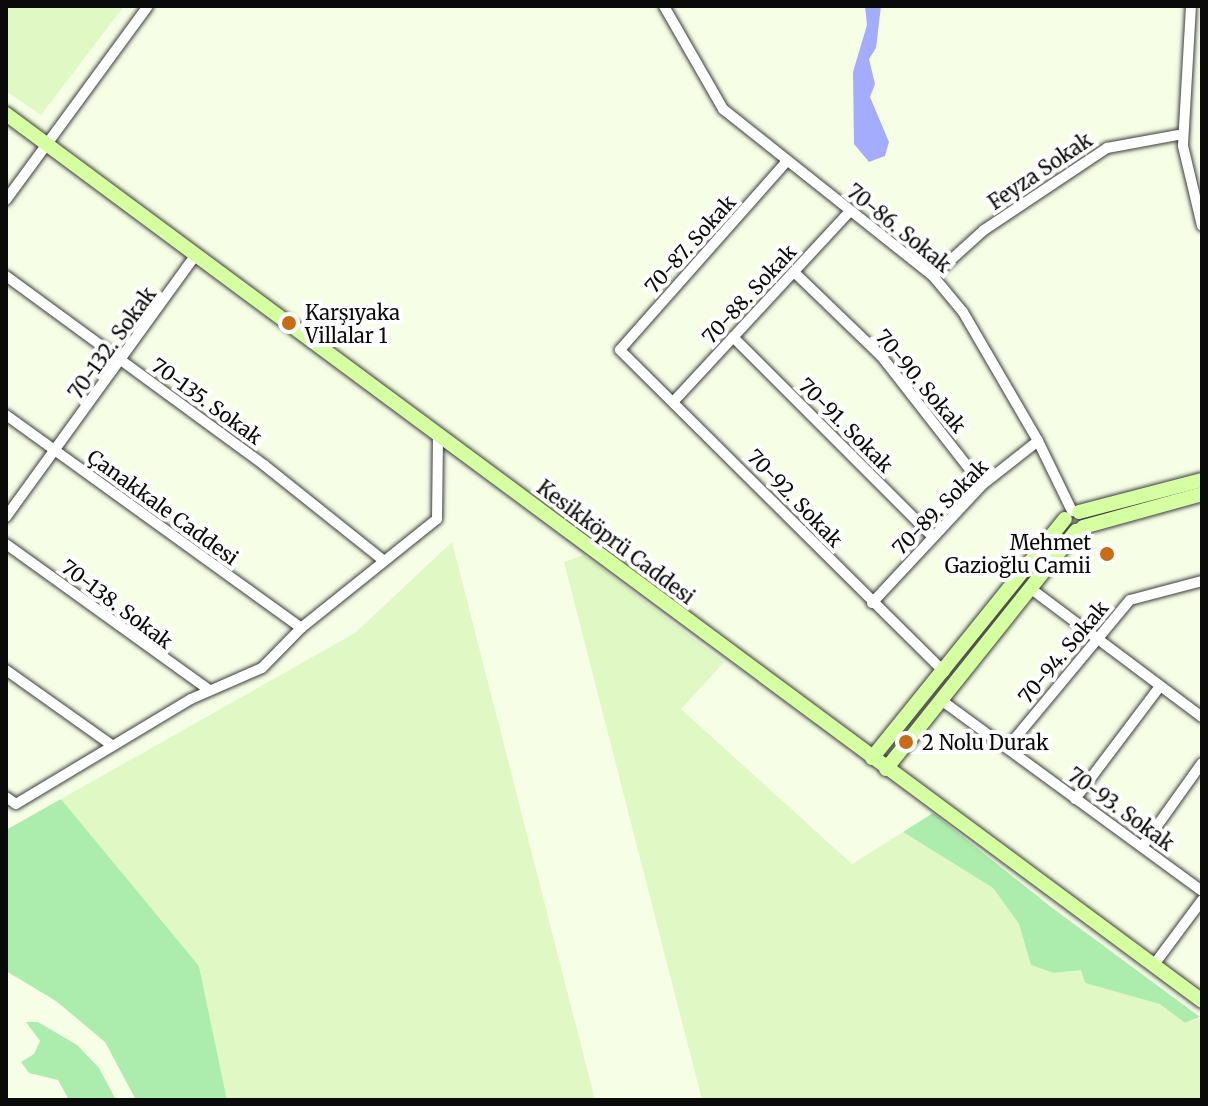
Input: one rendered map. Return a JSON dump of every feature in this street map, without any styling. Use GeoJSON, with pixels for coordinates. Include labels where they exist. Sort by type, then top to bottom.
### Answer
{"type":"FeatureCollection","features":[{"type":"Feature","properties":{"kind":"street"},"geometry":{"type":"LineString","coordinates":[[6,200],[148,6]]}},
{"type":"Feature","properties":{"kind":"street","name":"70-86. Sokak"},"geometry":{"type":"LineString","coordinates":[[664,6],[723,109],[933,276],[963,312],[1038,441],[1072,514]]}},
{"type":"Feature","properties":{"kind":"street"},"geometry":{"type":"LineString","coordinates":[[1191,6],[1196,23],[1183,134],[1202,226]]}},
{"type":"Feature","properties":{"kind":"street","name":"Kesikköprü Caddesi"},"geometry":{"type":"LineString","coordinates":[[6,114],[1202,1001]]}},
{"type":"Feature","properties":{"kind":"street","name":"Feyza Sokak"},"geometry":{"type":"LineString","coordinates":[[933,276],[984,230],[1107,148],[1183,134]]}},
{"type":"Feature","properties":{"kind":"street","name":"70-87. Sokak"},"geometry":{"type":"LineString","coordinates":[[620,350],[787,161]]}},
{"type":"Feature","properties":{"kind":"street","name":"70-88. Sokak"},"geometry":{"type":"LineString","coordinates":[[675,400],[850,211]]}},
{"type":"Feature","properties":{"kind":"street","name":"70-132. Sokak"},"geometry":{"type":"LineString","coordinates":[[6,517],[123,362],[196,255]]}},
{"type":"Feature","properties":{"kind":"street","name":"70-90. Sokak"},"geometry":{"type":"LineString","coordinates":[[794,272],[882,357],[982,485]]}},
{"type":"Feature","properties":{"kind":"street","name":"70-135. Sokak"},"geometry":{"type":"LineString","coordinates":[[6,276],[383,560]]}},
{"type":"Feature","properties":{"kind":"street","name":"70-91. Sokak"},"geometry":{"type":"LineString","coordinates":[[733,337],[933,537]]}},
{"type":"Feature","properties":{"kind":"street","name":"70-92. Sokak"},"geometry":{"type":"LineString","coordinates":[[620,350],[675,400],[872,603],[944,672]]}},
{"type":"Feature","properties":{"kind":"street","name":"Çanakkale Caddesi"},"geometry":{"type":"LineString","coordinates":[[6,415],[301,628]]}},
{"type":"Feature","properties":{"kind":"street"},"geometry":{"type":"LineString","coordinates":[[11,800],[209,690],[262,668],[301,628],[437,519],[438,434]]}},
{"type":"Feature","properties":{"kind":"street","name":"70-89. Sokak"},"geometry":{"type":"LineString","coordinates":[[872,603],[982,485],[1038,441]]}},
{"type":"Feature","properties":{"kind":"street"},"geometry":{"type":"LineString","coordinates":[[872,758],[1072,514],[1202,480]]}},
{"type":"Feature","properties":{"kind":"street"},"geometry":{"type":"LineString","coordinates":[[886,769],[1080,529],[1202,494]]}},
{"type":"Feature","properties":{"kind":"street"},"geometry":{"type":"LineString","coordinates":[[1072,514],[1080,529]]}},
{"type":"Feature","properties":{"kind":"street","name":"70-138. Sokak"},"geometry":{"type":"LineString","coordinates":[[6,544],[209,690]]}},
{"type":"Feature","properties":{"kind":"street","name":"70-94. Sokak"},"geometry":{"type":"LineString","coordinates":[[1007,748],[1130,600],[1202,581]]}},
{"type":"Feature","properties":{"kind":"street"},"geometry":{"type":"LineString","coordinates":[[1030,588],[1202,717]]}},
{"type":"Feature","properties":{"kind":"street"},"geometry":{"type":"LineString","coordinates":[[6,670],[113,746]]}},
{"type":"Feature","properties":{"kind":"street"},"geometry":{"type":"LineString","coordinates":[[1075,799],[1160,686]]}},
{"type":"Feature","properties":{"kind":"street","name":"70-93. Sokak"},"geometry":{"type":"LineString","coordinates":[[941,700],[1202,891]]}},
{"type":"Feature","properties":{"kind":"street"},"geometry":{"type":"LineString","coordinates":[[1142,847],[1202,763]]}},
{"type":"Feature","properties":{"kind":"street"},"geometry":{"type":"LineString","coordinates":[[1153,966],[1202,900]]}},
{"type":"Feature","properties":{"kind":"green space"},"geometry":{"type":"Polygon","coordinates":[[[6,6],[124,6],[41,115],[6,91],[6,6]]]}},
{"type":"Feature","properties":{"kind":"green space"},"geometry":{"type":"Polygon","coordinates":[[[452,542],[595,1100],[227,1100],[199,966],[61,799],[355,633],[452,542]]]}},
{"type":"Feature","properties":{"kind":"green space"},"geometry":{"type":"Polygon","coordinates":[[[584,555],[724,662],[681,709],[852,864],[903,832],[993,888],[1019,924],[1032,965],[1054,973],[1081,969],[1085,983],[1161,1004],[1185,1023],[1202,1018],[1202,1100],[702,1100],[564,562],[584,555]]]}},
{"type":"Feature","properties":{"kind":"green space"},"geometry":{"type":"Polygon","coordinates":[[[61,799],[199,966],[227,1100],[136,1100],[105,1042],[56,1001],[6,971],[6,830],[61,799]]]}},
{"type":"Feature","properties":{"kind":"green space"},"geometry":{"type":"Polygon","coordinates":[[[933,813],[1051,907],[1200,1017],[1185,1023],[1160,1004],[1085,983],[1081,970],[1054,973],[1031,965],[1019,924],[993,888],[903,832],[933,813]]]}},
{"type":"Feature","properties":{"kind":"green space"},"geometry":{"type":"Polygon","coordinates":[[[26,1022],[38,1022],[77,1045],[99,1068],[116,1100],[69,1100],[58,1080],[29,1073],[21,1062],[34,1054],[40,1041],[26,1022]]]}},
{"type":"Feature","properties":{"kind":"water"},"geometry":{"type":"Polygon","coordinates":[[[865,6],[881,6],[876,48],[869,59],[875,84],[870,97],[889,142],[885,156],[869,162],[854,144],[853,72],[867,25],[865,6]]]}},
{"type":"Feature","properties":{"kind":"place","name":"Karşıyaka Villalar 1"},"geometry":{"type":"Point","coordinates":[289,323]}},
{"type":"Feature","properties":{"kind":"place","name":"Mehmet Gazioğlu Camii"},"geometry":{"type":"Point","coordinates":[1107,554]}},
{"type":"Feature","properties":{"kind":"place","name":"2 Nolu Durak"},"geometry":{"type":"Point","coordinates":[906,742]}}]}
